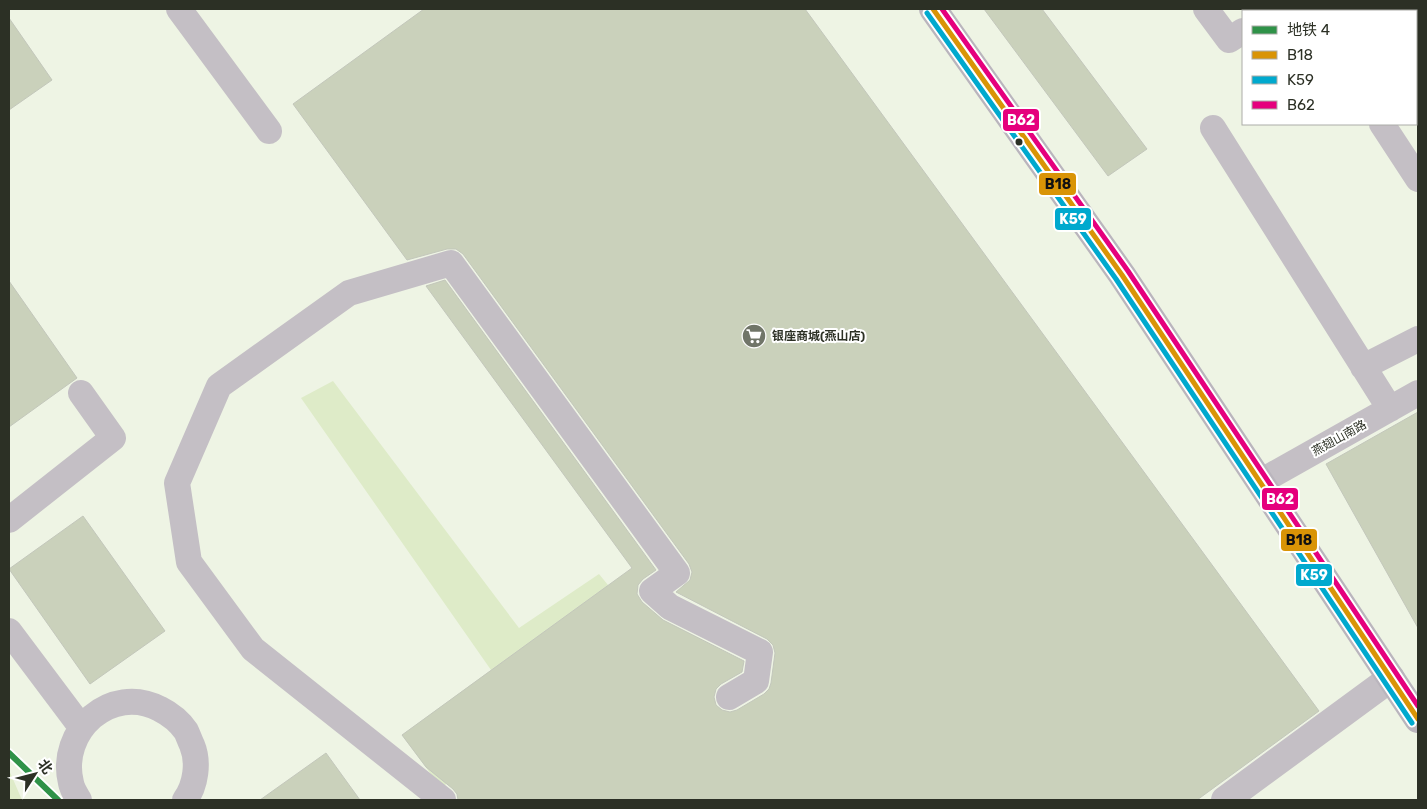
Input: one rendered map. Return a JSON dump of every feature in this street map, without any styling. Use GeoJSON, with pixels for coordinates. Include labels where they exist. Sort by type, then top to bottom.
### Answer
{"type":"FeatureCollection","features":[{"type":"Feature","properties":{"kind":"main road"},"geometry":{"type":"LineString","coordinates":[[933,9],[1122,275],[1418,719]]}},
{"type":"Feature","properties":{"kind":"street"},"geometry":{"type":"LineString","coordinates":[[179,9],[269,131]]}},
{"type":"Feature","properties":{"kind":"street"},"geometry":{"type":"LineString","coordinates":[[1206,9],[1229,40],[1242,32]]}},
{"type":"Feature","properties":{"kind":"street"},"geometry":{"type":"LineString","coordinates":[[1383,125],[1418,179]]}},
{"type":"Feature","properties":{"kind":"street"},"geometry":{"type":"LineString","coordinates":[[1213,128],[1390,409]]}},
{"type":"Feature","properties":{"kind":"street"},"geometry":{"type":"LineString","coordinates":[[443,800],[253,649],[189,562],[177,483],[219,386],[349,293],[451,263],[677,573],[652,591],[670,607],[760,652],[756,681],[729,697]]}},
{"type":"Feature","properties":{"kind":"street"},"geometry":{"type":"LineString","coordinates":[[1363,367],[1418,339]]}},
{"type":"Feature","properties":{"kind":"street"},"geometry":{"type":"LineString","coordinates":[[9,520],[113,438],[81,393]]}},
{"type":"Feature","properties":{"kind":"street","name":"燕翅山南路"},"geometry":{"type":"LineString","coordinates":[[1260,482],[1418,393]]}},
{"type":"Feature","properties":{"kind":"street"},"geometry":{"type":"LineString","coordinates":[[9,631],[81,727]]}},
{"type":"Feature","properties":{"kind":"street"},"geometry":{"type":"LineString","coordinates":[[1224,800],[1391,678]]}},
{"type":"Feature","properties":{"kind":"street"},"geometry":{"type":"LineString","coordinates":[[79,800],[71,784],[68,764],[72,744],[81,727],[96,713],[114,704],[134,702],[153,705],[171,715],[186,731],[194,751],[196,773],[185,800]]}},
{"type":"Feature","properties":{"kind":"green space"},"geometry":{"type":"Polygon","coordinates":[[[333,381],[519,628],[599,574],[608,585],[540,712],[441,788],[402,735],[491,670],[301,398],[333,381]]]}},
{"type":"Feature","properties":{"kind":"green space"},"geometry":{"type":"Polygon","coordinates":[[[9,770],[22,800],[11,800],[9,798],[9,770]]]}},
{"type":"Feature","properties":{"kind":"building","name":"银座商城(燕山店)"},"geometry":{"type":"Polygon","coordinates":[[[424,9],[805,9],[1319,711],[1197,800],[458,800],[457,794],[453,789],[426,767],[402,735],[632,568],[426,286],[445,280],[656,570],[638,585],[637,594],[642,602],[663,620],[744,661],[742,672],[716,689],[714,697],[716,705],[722,710],[730,712],[737,710],[764,694],[769,689],[771,683],[775,653],[773,645],[767,639],[676,592],[690,580],[692,572],[689,564],[463,254],[456,249],[447,249],[407,260],[293,104],[424,9]]]}},
{"type":"Feature","properties":{"kind":"building"},"geometry":{"type":"Polygon","coordinates":[[[984,9],[1042,9],[1147,149],[1108,176],[984,9]]]}},
{"type":"Feature","properties":{"kind":"building"},"geometry":{"type":"Polygon","coordinates":[[[9,18],[52,80],[9,110],[9,18]]]}},
{"type":"Feature","properties":{"kind":"building"},"geometry":{"type":"Polygon","coordinates":[[[9,281],[77,378],[9,427],[9,281]]]}},
{"type":"Feature","properties":{"kind":"building"},"geometry":{"type":"Polygon","coordinates":[[[1418,412],[1418,628],[1326,464],[1418,412]]]}},
{"type":"Feature","properties":{"kind":"building"},"geometry":{"type":"Polygon","coordinates":[[[83,516],[165,631],[90,684],[9,569],[83,516]]]}},
{"type":"Feature","properties":{"kind":"building"},"geometry":{"type":"Polygon","coordinates":[[[326,753],[360,800],[260,800],[326,753]]]}},
{"type":"Feature","properties":{"kind":"metro line","name":"4"},"geometry":{"type":"LineString","coordinates":[[9,753],[58,800]]}},
{"type":"Feature","properties":{"kind":"transit line","name":"B18"},"geometry":{"type":"LineString","coordinates":[[933,9],[1122,275],[1418,719]]}},
{"type":"Feature","properties":{"kind":"transit line","name":"B62"},"geometry":{"type":"LineString","coordinates":[[942,9],[1128,271],[1418,706]]}},
{"type":"Feature","properties":{"kind":"transit line","name":"K59"},"geometry":{"type":"LineString","coordinates":[[927,13],[1116,279],[1412,723]]}},
{"type":"Feature","properties":{"kind":"place","name":"银座商城(燕山店)"},"geometry":{"type":"Point","coordinates":[754,336]}}]}
